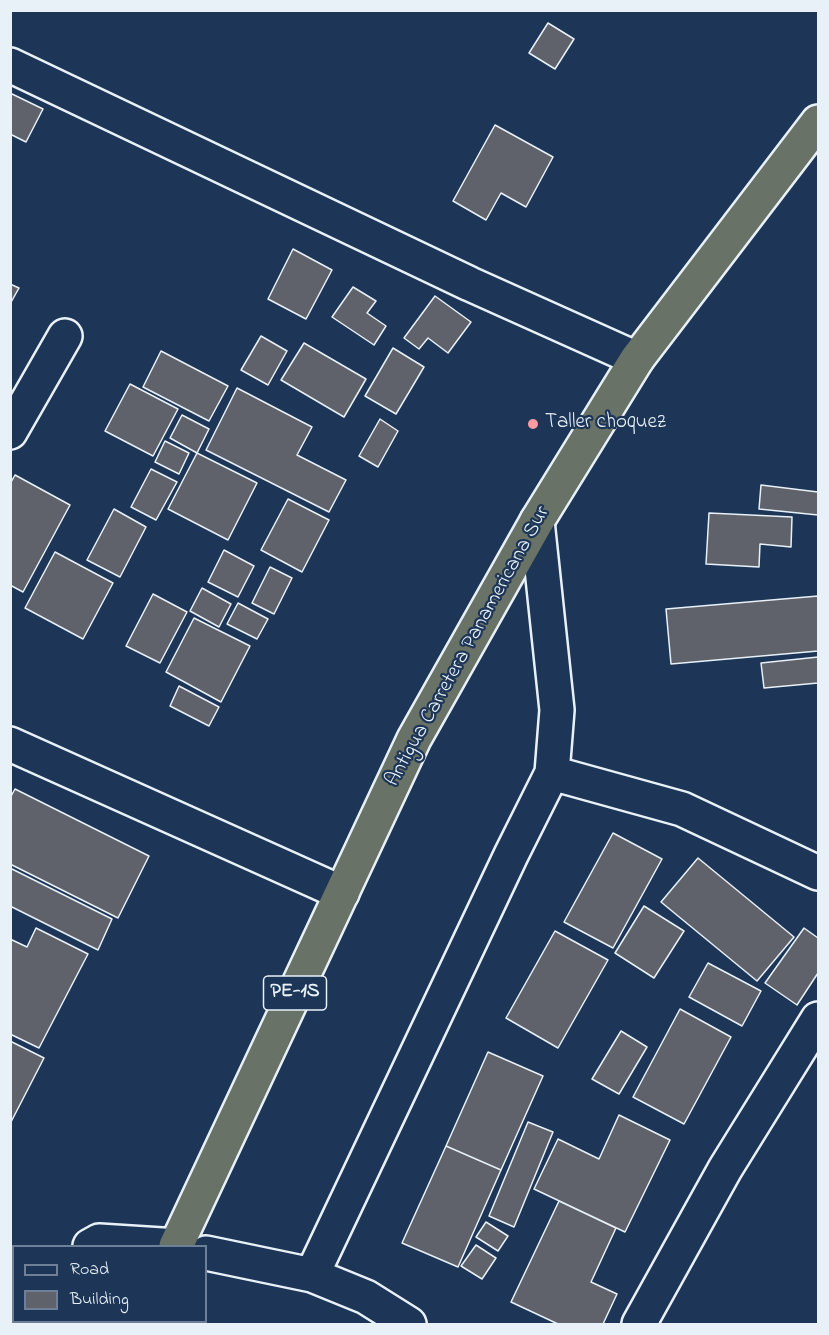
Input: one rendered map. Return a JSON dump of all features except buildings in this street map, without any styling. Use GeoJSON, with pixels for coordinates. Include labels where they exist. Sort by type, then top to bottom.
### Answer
{"type":"FeatureCollection","features":[{"type":"Feature","properties":{"kind":"highway","name":"Antigua Carretera Panamericana Sur"},"geometry":{"type":"LineString","coordinates":[[176,1245],[414,739],[537,521],[637,359],[819,122]]}},
{"type":"Feature","properties":{"kind":"street"},"geometry":{"type":"LineString","coordinates":[[10,65],[470,284],[637,359]]}},
{"type":"Feature","properties":{"kind":"street"},"geometry":{"type":"LineString","coordinates":[[10,432],[65,336]]}},
{"type":"Feature","properties":{"kind":"street"},"geometry":{"type":"LineString","coordinates":[[312,1275],[552,772],[557,711],[537,521]]}},
{"type":"Feature","properties":{"kind":"street"},"geometry":{"type":"LineString","coordinates":[[10,744],[342,893]]}},
{"type":"Feature","properties":{"kind":"street"},"geometry":{"type":"LineString","coordinates":[[552,772],[682,809],[819,873]]}},
{"type":"Feature","properties":{"kind":"street"},"geometry":{"type":"LineString","coordinates":[[639,1324],[725,1169],[819,1019]]}},
{"type":"Feature","properties":{"kind":"street"},"geometry":{"type":"LineString","coordinates":[[92,1245],[99,1241],[161,1245]]}},
{"type":"Feature","properties":{"kind":"street"},"geometry":{"type":"LineString","coordinates":[[207,1252],[312,1275],[366,1297],[409,1324]]}},
{"type":"Feature","properties":{"kind":"place","name":"Taller choquez"},"geometry":{"type":"Point","coordinates":[533,424]}}]}
